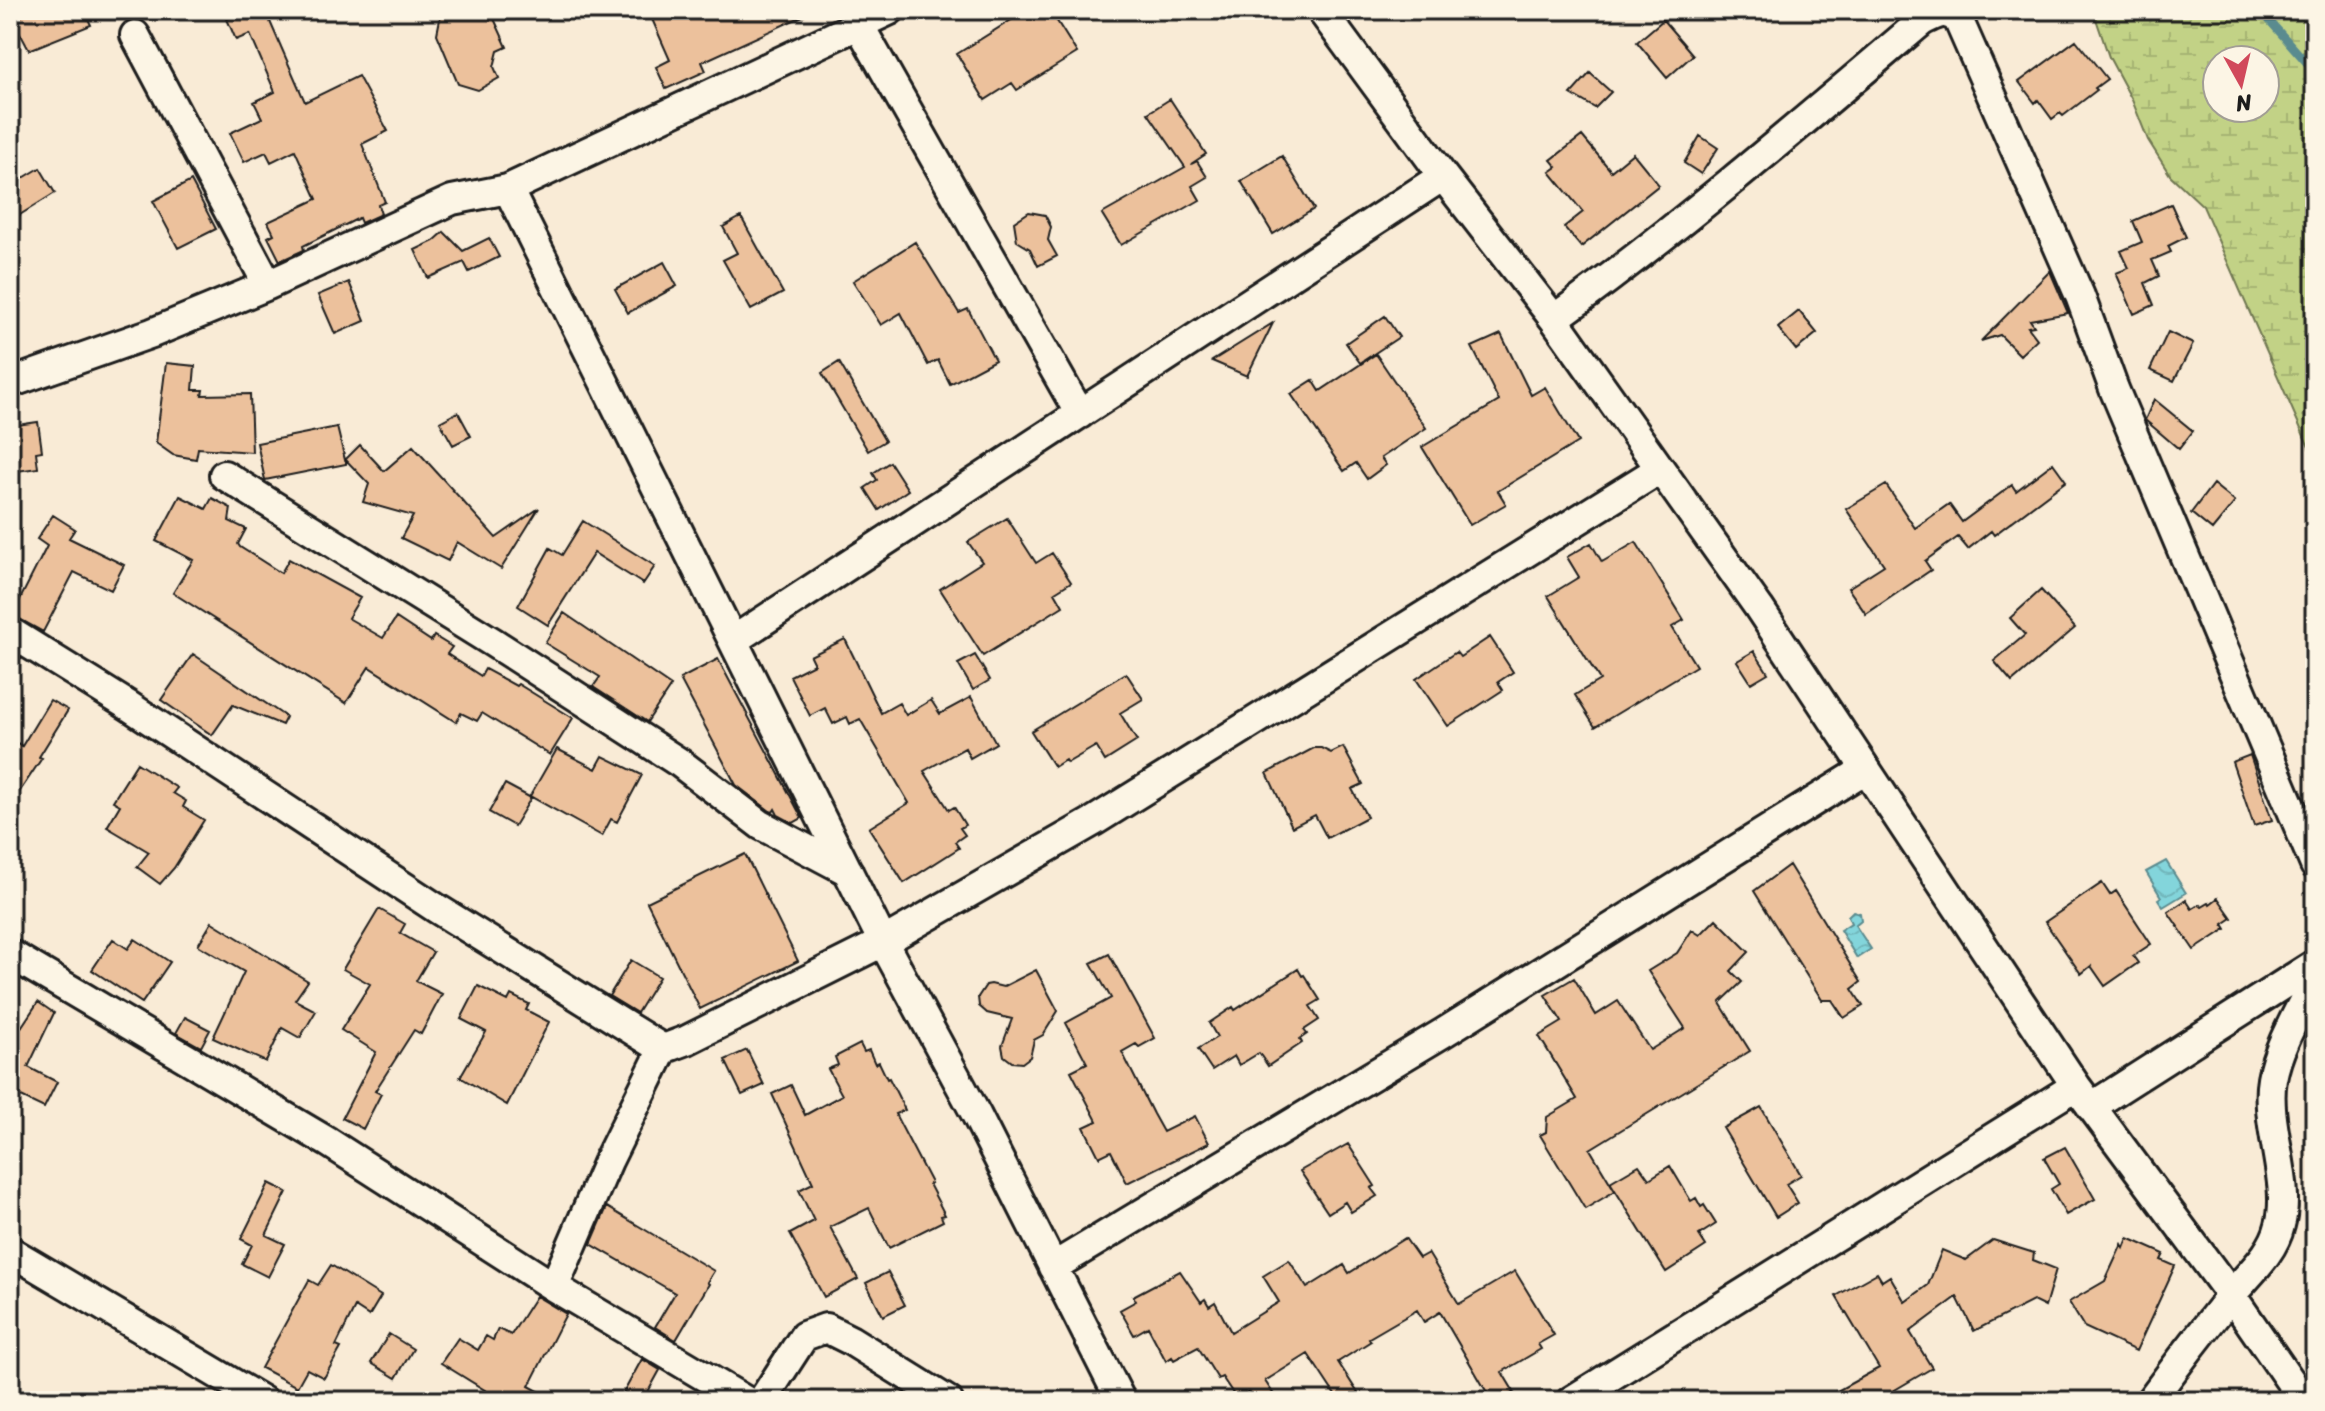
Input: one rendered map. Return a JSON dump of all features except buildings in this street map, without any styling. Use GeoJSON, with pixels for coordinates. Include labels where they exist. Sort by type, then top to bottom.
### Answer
{"type":"FeatureCollection","features":[{"type":"Feature","properties":{"kind":"street"},"geometry":{"type":"LineString","coordinates":[[10,383],[152,333],[268,285],[452,200],[508,189],[890,10]]}},
{"type":"Feature","properties":{"kind":"street"},"geometry":{"type":"LineString","coordinates":[[1321,10],[1443,176],[1554,319],[1759,608],[1864,770],[2084,1096],[2231,1295],[2304,1401]]}},
{"type":"Feature","properties":{"kind":"street"},"geometry":{"type":"LineString","coordinates":[[1554,319],[1730,185],[1922,21],[1940,12],[1950,13],[1958,19],[2080,296],[2120,404],[2315,865]]}},
{"type":"Feature","properties":{"kind":"street"},"geometry":{"type":"LineString","coordinates":[[859,25],[1080,414]]}},
{"type":"Feature","properties":{"kind":"street"},"geometry":{"type":"LineString","coordinates":[[135,35],[268,285]]}},
{"type":"Feature","properties":{"kind":"street"},"geometry":{"type":"LineString","coordinates":[[734,640],[1443,176]]}},
{"type":"Feature","properties":{"kind":"street"},"geometry":{"type":"LineString","coordinates":[[508,189],[883,942],[977,1116],[1121,1401]]}},
{"type":"Feature","properties":{"kind":"street"},"geometry":{"type":"LineString","coordinates":[[554,1287],[608,1161],[663,1049],[687,1040],[883,942],[1094,821],[1660,469]]}},
{"type":"Feature","properties":{"kind":"street"},"geometry":{"type":"LineString","coordinates":[[224,475],[680,763],[761,825],[848,871]]}},
{"type":"Feature","properties":{"kind":"street"},"geometry":{"type":"LineString","coordinates":[[10,632],[129,706],[436,908],[663,1049]]}},
{"type":"Feature","properties":{"kind":"street"},"geometry":{"type":"LineString","coordinates":[[1053,1267],[1443,1033],[1864,770]]}},
{"type":"Feature","properties":{"kind":"street"},"geometry":{"type":"LineString","coordinates":[[10,954],[340,1149],[554,1287],[746,1401]]}},
{"type":"Feature","properties":{"kind":"street"},"geometry":{"type":"LineString","coordinates":[[1571,1401],[2084,1096],[2315,964]]}},
{"type":"Feature","properties":{"kind":"street"},"geometry":{"type":"LineString","coordinates":[[2150,1401],[2271,1246],[2281,1224],[2282,1197],[2272,1080],[2277,1060],[2315,979]]}},
{"type":"Feature","properties":{"kind":"street"},"geometry":{"type":"LineString","coordinates":[[10,1251],[263,1401]]}},
{"type":"Feature","properties":{"kind":"street"},"geometry":{"type":"LineString","coordinates":[[762,1401],[804,1336],[826,1328],[948,1401]]}},
{"type":"Feature","properties":{"kind":"green space"},"geometry":{"type":"Polygon","coordinates":[[[2093,10],[2315,10],[2315,461],[2203,206],[2170,175],[2148,140],[2132,100],[2109,57],[2093,10]]]}},
{"type":"Feature","properties":{"kind":"water"},"geometry":{"type":"Polygon","coordinates":[[[2166,861],[2186,893],[2163,907],[2158,899],[2161,897],[2146,872],[2166,861]]]}},
{"type":"Feature","properties":{"kind":"water"},"geometry":{"type":"Polygon","coordinates":[[[1853,911],[1860,913],[1861,920],[1855,925],[1871,949],[1857,958],[1840,930],[1851,923],[1848,916],[1853,911]]]}},
{"type":"Feature","properties":{"kind":"waterway"},"geometry":{"type":"LineString","coordinates":[[2260,10],[2315,72]]}}]}
